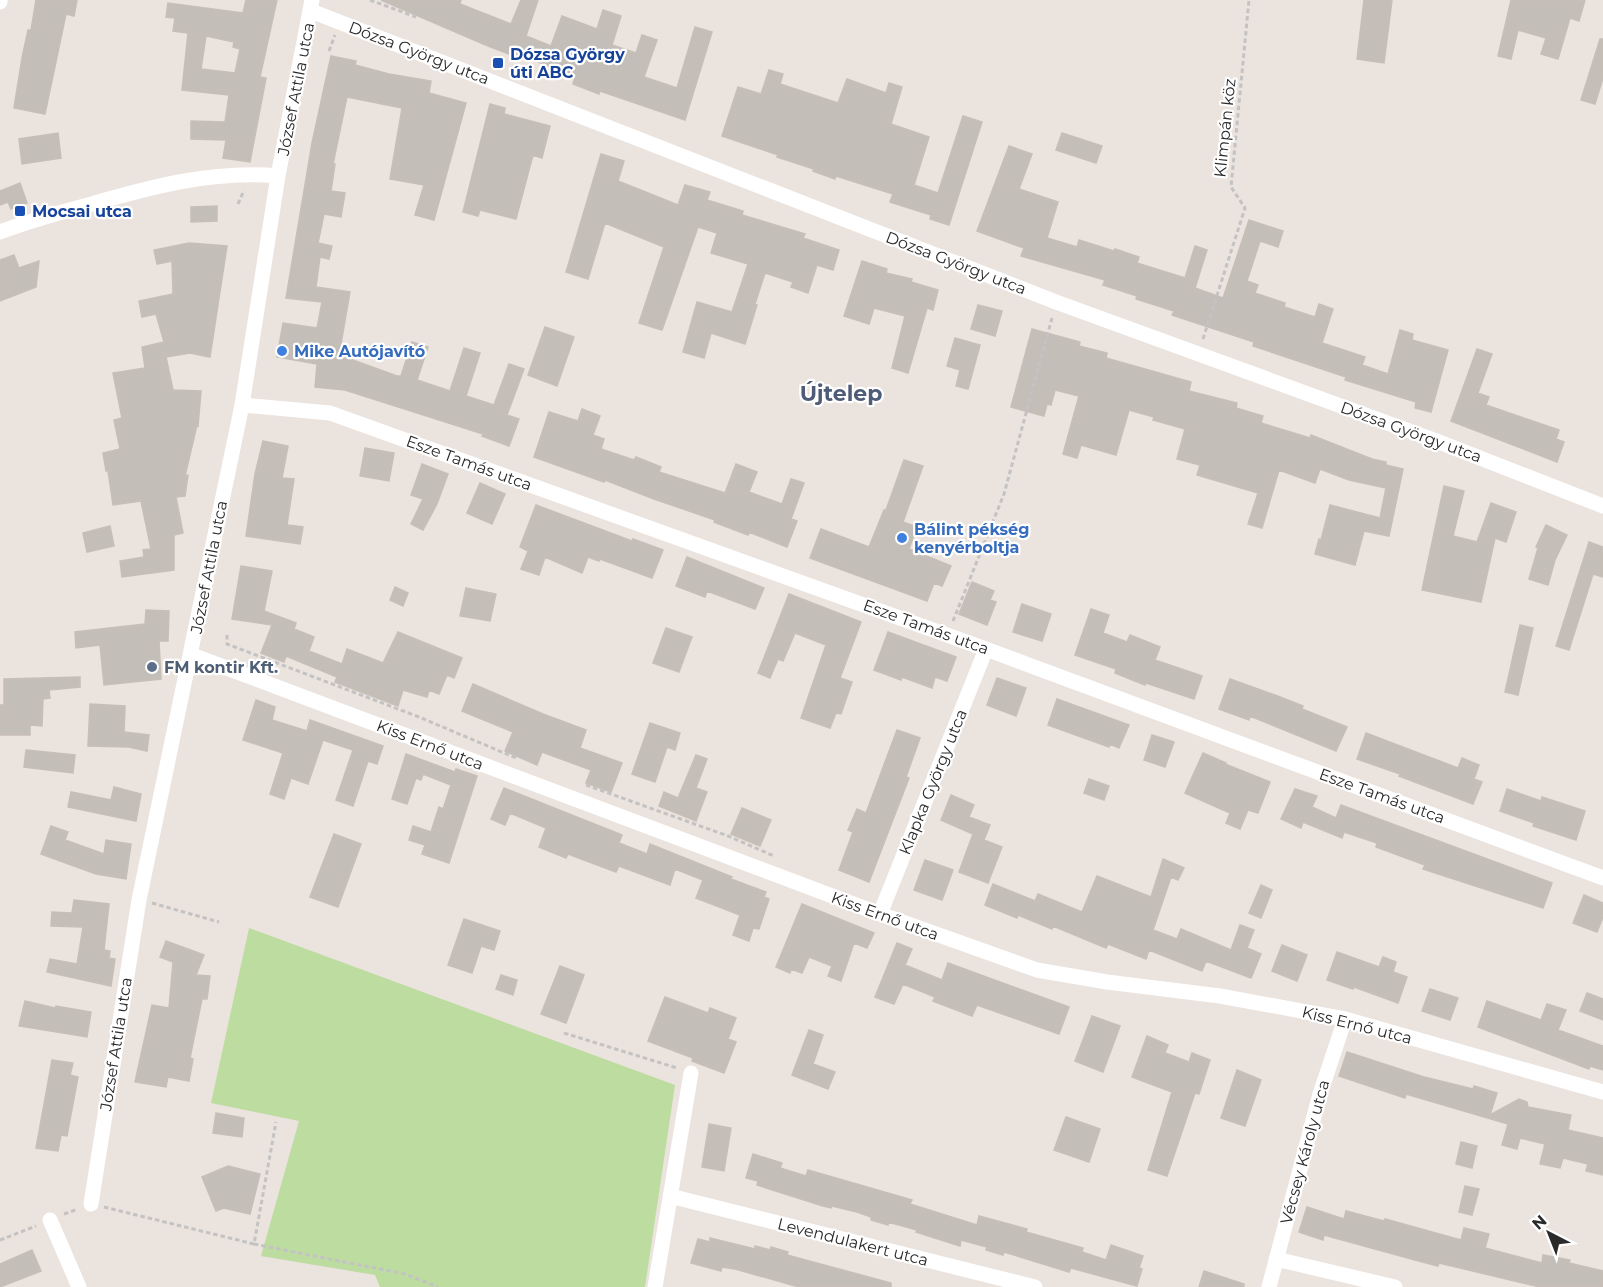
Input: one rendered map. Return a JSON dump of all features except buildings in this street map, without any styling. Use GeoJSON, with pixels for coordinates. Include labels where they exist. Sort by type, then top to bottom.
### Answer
{"type":"FeatureCollection","features":[{"type":"Feature","properties":{"kind":"street","name":"Dózsa György utca"},"geometry":{"type":"LineString","coordinates":[[312,6],[1056,302],[1434,440],[1603,506]]}},
{"type":"Feature","properties":{"kind":"street","name":"József Attila utca"},"geometry":{"type":"LineString","coordinates":[[91,1204],[139,900],[192,655],[242,405],[278,176],[312,6]]}},
{"type":"Feature","properties":{"kind":"street"},"geometry":{"type":"LineString","coordinates":[[0,232],[22,223],[122,195],[184,181],[254,174],[278,176]]}},
{"type":"Feature","properties":{"kind":"street","name":"Esze Tamás utca"},"geometry":{"type":"LineString","coordinates":[[242,405],[330,413],[986,649],[1603,878]]}},
{"type":"Feature","properties":{"kind":"street","name":"Klapka György utca"},"geometry":{"type":"LineString","coordinates":[[880,914],[986,649]]}},
{"type":"Feature","properties":{"kind":"street","name":"Kiss Ernő utca"},"geometry":{"type":"LineString","coordinates":[[192,655],[880,914],[1037,970],[1107,982],[1220,996],[1345,1018],[1603,1092]]}},
{"type":"Feature","properties":{"kind":"street","name":"Vécsey Károly utca"},"geometry":{"type":"LineString","coordinates":[[1269,1287],[1320,1095],[1345,1018]]}},
{"type":"Feature","properties":{"kind":"street"},"geometry":{"type":"LineString","coordinates":[[656,1287],[691,1073]]}},
{"type":"Feature","properties":{"kind":"street","name":"Levendulakert utca"},"geometry":{"type":"LineString","coordinates":[[670,1197],[1035,1287]]}},
{"type":"Feature","properties":{"kind":"street"},"geometry":{"type":"LineString","coordinates":[[50,1220],[79,1287]]}},
{"type":"Feature","properties":{"kind":"street"},"geometry":{"type":"LineString","coordinates":[[1276,1259],[1395,1287]]}},
{"type":"Feature","properties":{"kind":"path"},"geometry":{"type":"LineString","coordinates":[[370,0],[416,17]]}},
{"type":"Feature","properties":{"kind":"path","name":"Klimpán köz"},"geometry":{"type":"LineString","coordinates":[[1198,354],[1245,208],[1231,187],[1249,0]]}},
{"type":"Feature","properties":{"kind":"path"},"geometry":{"type":"LineString","coordinates":[[952,623],[1004,494],[1056,302]]}},
{"type":"Feature","properties":{"kind":"path"},"geometry":{"type":"LineString","coordinates":[[227,636],[227,644],[419,717],[525,762]]}},
{"type":"Feature","properties":{"kind":"path"},"geometry":{"type":"LineString","coordinates":[[585,785],[728,836],[781,859]]}},
{"type":"Feature","properties":{"kind":"path"},"geometry":{"type":"LineString","coordinates":[[139,900],[219,922]]}},
{"type":"Feature","properties":{"kind":"path"},"geometry":{"type":"LineString","coordinates":[[564,1033],[691,1073]]}},
{"type":"Feature","properties":{"kind":"path"},"geometry":{"type":"LineString","coordinates":[[254,1244],[276,1122]]}},
{"type":"Feature","properties":{"kind":"path"},"geometry":{"type":"LineString","coordinates":[[0,1240],[91,1204],[254,1244],[405,1274],[438,1287]]}},
{"type":"Feature","properties":{"kind":"green space"},"geometry":{"type":"Polygon","coordinates":[[[249,928],[675,1085],[645,1287],[380,1287],[375,1275],[261,1256],[299,1121],[211,1103],[249,928]]]}},
{"type":"Feature","properties":{"kind":"place","name":"Dózsa György úti ABC"},"geometry":{"type":"Point","coordinates":[498,63]}},
{"type":"Feature","properties":{"kind":"place","name":"Mocsai utca"},"geometry":{"type":"Point","coordinates":[20,211]}},
{"type":"Feature","properties":{"kind":"place","name":"Mike Autójavító"},"geometry":{"type":"Point","coordinates":[282,351]}},
{"type":"Feature","properties":{"kind":"place","name":"Bálint pékség kenyérboltja"},"geometry":{"type":"Point","coordinates":[902,538]}},
{"type":"Feature","properties":{"kind":"place","name":"FM kontir Kft."},"geometry":{"type":"Point","coordinates":[152,667]}},
{"type":"Feature","properties":{"kind":"district","name":"Újtelep"},"geometry":{"type":"Point","coordinates":[841,393]}}]}
